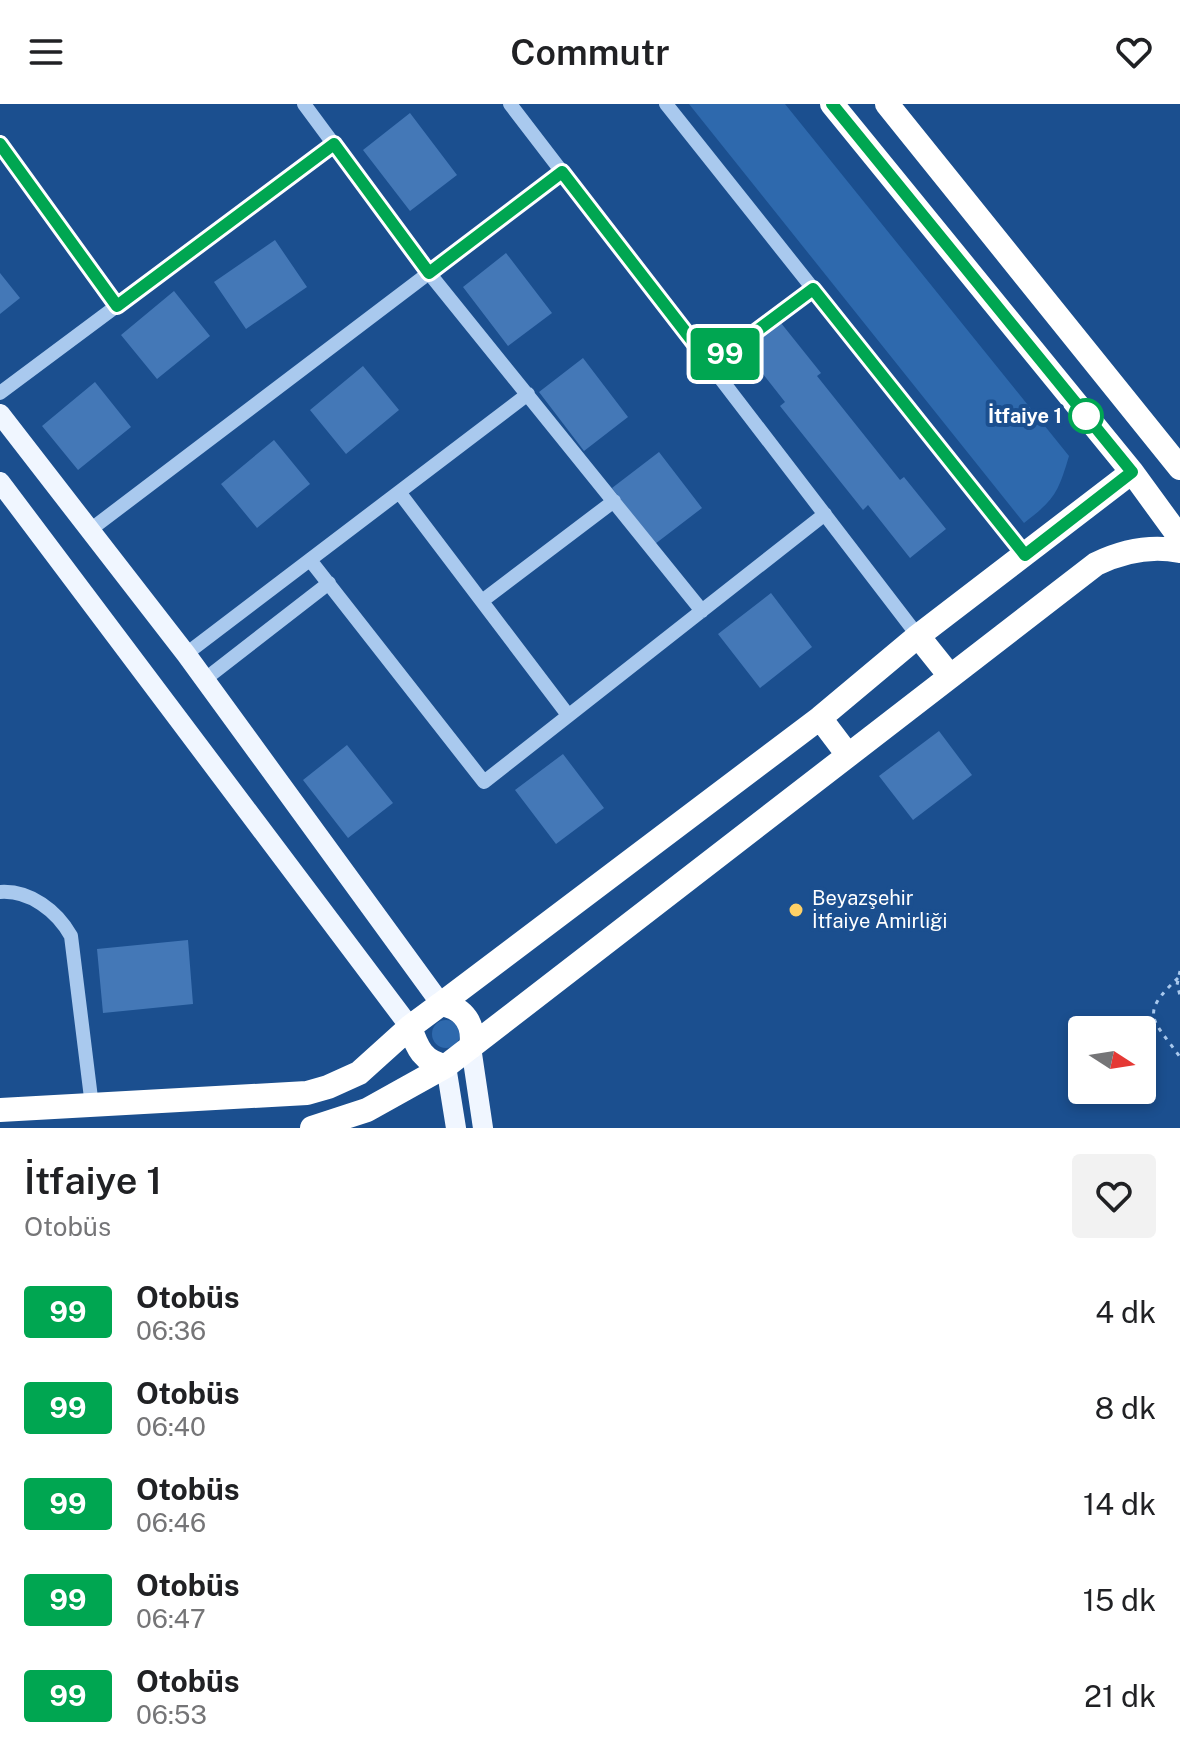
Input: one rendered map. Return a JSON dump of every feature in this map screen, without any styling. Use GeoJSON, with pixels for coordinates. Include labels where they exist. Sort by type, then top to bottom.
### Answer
{"type":"FeatureCollection","features":[{"type":"Feature","properties":{"kind":"highway"},"geometry":{"type":"LineString","coordinates":[[832,104],[1132,472],[1180,538]]}},
{"type":"Feature","properties":{"kind":"highway"},"geometry":{"type":"LineString","coordinates":[[887,104],[1180,468]]}},
{"type":"Feature","properties":{"kind":"highway"},"geometry":{"type":"LineString","coordinates":[[0,1110],[307,1093],[359,1073],[410,1027],[820,718],[918,636],[1132,472]]}},
{"type":"Feature","properties":{"kind":"highway"},"geometry":{"type":"LineString","coordinates":[[312,1128],[376,1105],[446,1066],[1096,564],[1142,549],[1180,551]]}},
{"type":"Feature","properties":{"kind":"highway"},"geometry":{"type":"LineString","coordinates":[[918,636],[950,676]]}},
{"type":"Feature","properties":{"kind":"highway"},"geometry":{"type":"LineString","coordinates":[[820,718],[848,755]]}},
{"type":"Feature","properties":{"kind":"highway"},"geometry":{"type":"LineString","coordinates":[[441,1004],[460,1010],[467,1018],[473,1037],[471,1047]]}},
{"type":"Feature","properties":{"kind":"highway"},"geometry":{"type":"LineString","coordinates":[[410,1027],[420,1052],[427,1060],[446,1066]]}},
{"type":"Feature","properties":{"kind":"main road"},"geometry":{"type":"LineString","coordinates":[[0,414],[186,654],[441,1004]]}},
{"type":"Feature","properties":{"kind":"main road"},"geometry":{"type":"LineString","coordinates":[[0,482],[410,1027]]}},
{"type":"Feature","properties":{"kind":"main road"},"geometry":{"type":"LineString","coordinates":[[471,1047],[483,1128]]}},
{"type":"Feature","properties":{"kind":"main road"},"geometry":{"type":"LineString","coordinates":[[446,1066],[456,1128]]}},
{"type":"Feature","properties":{"kind":"street"},"geometry":{"type":"LineString","coordinates":[[304,104],[429,273],[702,611]]}},
{"type":"Feature","properties":{"kind":"street"},"geometry":{"type":"LineString","coordinates":[[666,104],[1025,555]]}},
{"type":"Feature","properties":{"kind":"street"},"geometry":{"type":"LineString","coordinates":[[518,107],[562,172],[918,636]]}},
{"type":"Feature","properties":{"kind":"street"},"geometry":{"type":"LineString","coordinates":[[0,144],[117,306]]}},
{"type":"Feature","properties":{"kind":"street"},"geometry":{"type":"LineString","coordinates":[[0,393],[334,144]]}},
{"type":"Feature","properties":{"kind":"street"},"geometry":{"type":"LineString","coordinates":[[90,530],[562,172]]}},
{"type":"Feature","properties":{"kind":"street"},"geometry":{"type":"LineString","coordinates":[[711,365],[813,289]]}},
{"type":"Feature","properties":{"kind":"street"},"geometry":{"type":"LineString","coordinates":[[186,654],[528,394]]}},
{"type":"Feature","properties":{"kind":"street"},"geometry":{"type":"LineString","coordinates":[[399,492],[568,715]]}},
{"type":"Feature","properties":{"kind":"street"},"geometry":{"type":"LineString","coordinates":[[482,601],[614,501]]}},
{"type":"Feature","properties":{"kind":"street"},"geometry":{"type":"LineString","coordinates":[[310,560],[484,782],[825,514]]}},
{"type":"Feature","properties":{"kind":"street"},"geometry":{"type":"LineString","coordinates":[[204,680],[329,583]]}},
{"type":"Feature","properties":{"kind":"street"},"geometry":{"type":"LineString","coordinates":[[0,892],[20,893],[50,910],[71,936],[92,1106]]}},
{"type":"Feature","properties":{"kind":"path"},"geometry":{"type":"LineString","coordinates":[[1180,971],[1180,995]]}},
{"type":"Feature","properties":{"kind":"path"},"geometry":{"type":"LineString","coordinates":[[1178,978],[1157,998],[1153,1011],[1157,1024],[1180,1057]]}},
{"type":"Feature","properties":{"kind":"shaded area"},"geometry":{"type":"Polygon","coordinates":[[[689,104],[785,104],[1069,456],[1054,494],[1034,515],[1024,523],[689,104]]]}},
{"type":"Feature","properties":{"kind":"shaded area"},"geometry":{"type":"Polygon","coordinates":[[[446,1020],[456,1024],[460,1034],[456,1044],[446,1048],[436,1044],[432,1034],[436,1024],[446,1020]]]}},
{"type":"Feature","properties":{"kind":"building"},"geometry":{"type":"Polygon","coordinates":[[[410,113],[457,175],[410,211],[363,150],[410,113]]]}},
{"type":"Feature","properties":{"kind":"building"},"geometry":{"type":"Polygon","coordinates":[[[275,240],[307,287],[246,329],[214,282],[275,240]]]}},
{"type":"Feature","properties":{"kind":"building"},"geometry":{"type":"Polygon","coordinates":[[[506,253],[552,313],[508,346],[463,287],[506,253]]]}},
{"type":"Feature","properties":{"kind":"building"},"geometry":{"type":"Polygon","coordinates":[[[0,273],[20,298],[0,314],[0,273]]]}},
{"type":"Feature","properties":{"kind":"building"},"geometry":{"type":"Polygon","coordinates":[[[174,291],[210,336],[157,379],[121,335],[174,291]]]}},
{"type":"Feature","properties":{"kind":"building"},"geometry":{"type":"Polygon","coordinates":[[[781,323],[821,373],[817,376],[900,480],[904,477],[946,529],[910,558],[868,505],[863,510],[780,406],[785,402],[745,351],[781,323]]]}},
{"type":"Feature","properties":{"kind":"building"},"geometry":{"type":"Polygon","coordinates":[[[583,358],[628,417],[584,451],[539,392],[583,358]]]}},
{"type":"Feature","properties":{"kind":"building"},"geometry":{"type":"Polygon","coordinates":[[[363,366],[399,410],[346,454],[310,410],[363,366]]]}},
{"type":"Feature","properties":{"kind":"building"},"geometry":{"type":"Polygon","coordinates":[[[95,382],[131,427],[78,470],[42,426],[95,382]]]}},
{"type":"Feature","properties":{"kind":"building"},"geometry":{"type":"Polygon","coordinates":[[[274,440],[310,484],[257,528],[221,484],[274,440]]]}},
{"type":"Feature","properties":{"kind":"building"},"geometry":{"type":"Polygon","coordinates":[[[659,452],[702,508],[655,544],[612,488],[659,452]]]}},
{"type":"Feature","properties":{"kind":"building"},"geometry":{"type":"Polygon","coordinates":[[[771,593],[812,647],[760,688],[718,634],[771,593]]]}},
{"type":"Feature","properties":{"kind":"building"},"geometry":{"type":"Polygon","coordinates":[[[939,731],[972,775],[913,820],[879,776],[939,731]]]}},
{"type":"Feature","properties":{"kind":"building"},"geometry":{"type":"Polygon","coordinates":[[[347,745],[393,803],[348,838],[303,780],[347,745]]]}},
{"type":"Feature","properties":{"kind":"building"},"geometry":{"type":"Polygon","coordinates":[[[563,754],[604,808],[556,844],[515,790],[563,754]]]}},
{"type":"Feature","properties":{"kind":"building"},"geometry":{"type":"Polygon","coordinates":[[[188,940],[193,1004],[103,1013],[97,949],[188,940]]]}},
{"type":"Feature","properties":{"kind":"bus line","name":"99"},"geometry":{"type":"LineString","coordinates":[[0,144],[117,306],[334,144],[429,273],[562,172],[711,365],[813,289],[1025,555],[1132,472],[832,104]]}},
{"type":"Feature","properties":{"kind":"place","name":"İtfaiye 1"},"geometry":{"type":"Point","coordinates":[1086,416]}},
{"type":"Feature","properties":{"kind":"place","name":"Beyazşehir İtfaiye Amirliği"},"geometry":{"type":"Point","coordinates":[796,910]}}]}
